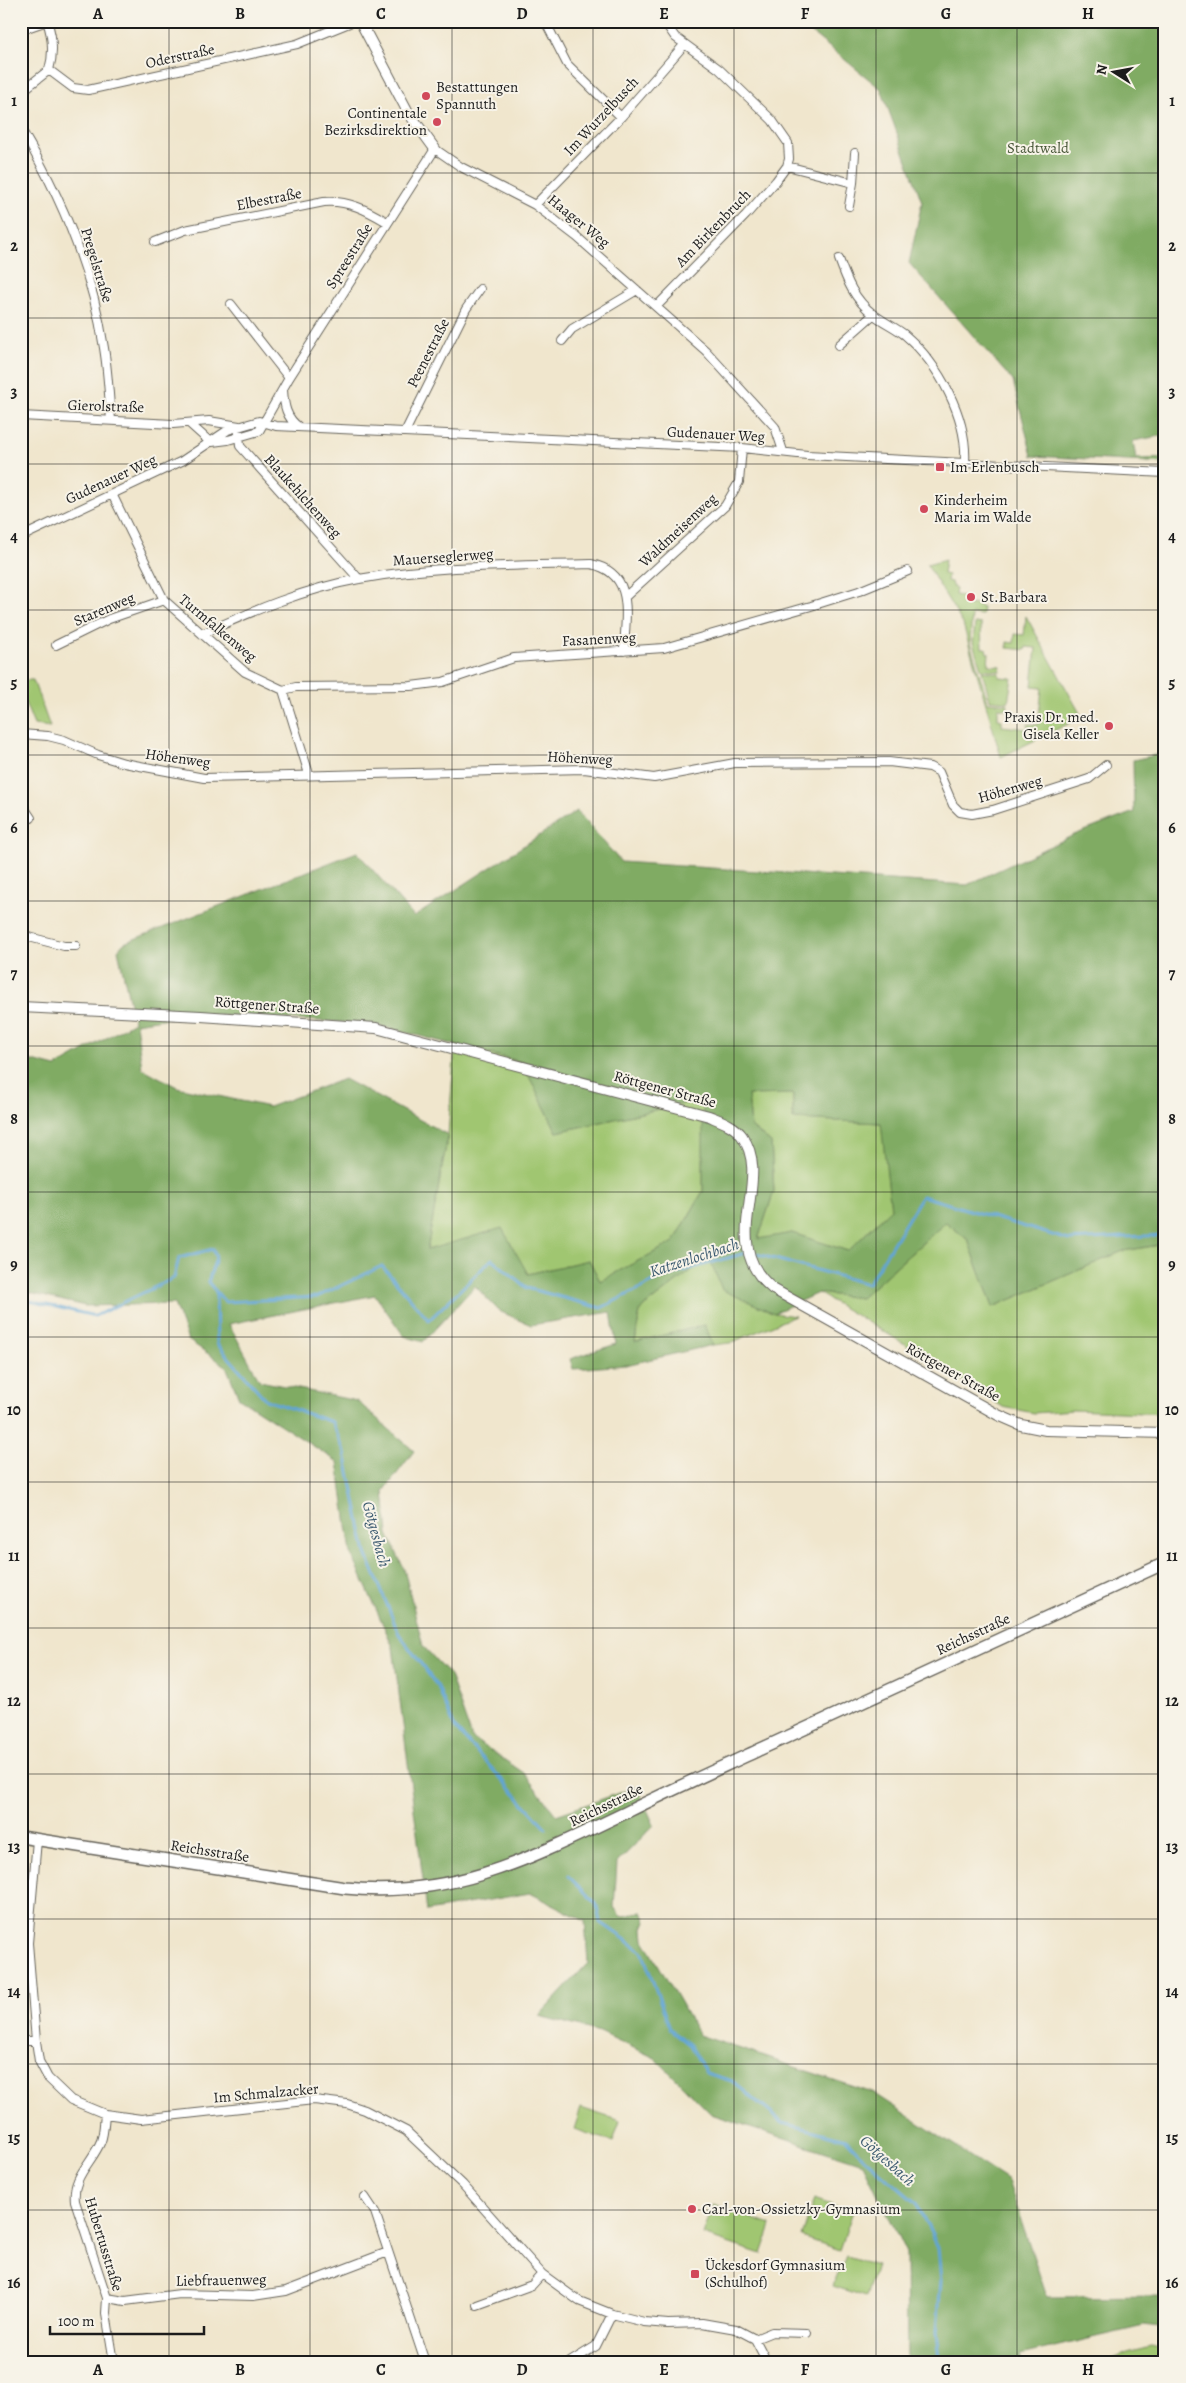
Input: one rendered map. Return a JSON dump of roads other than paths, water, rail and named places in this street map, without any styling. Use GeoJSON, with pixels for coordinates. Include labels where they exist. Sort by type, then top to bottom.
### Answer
{"type":"FeatureCollection","features":[{"type":"Feature","properties":{"kind":"main road","name":"Reichsstraße"},"geometry":{"type":"LineString","coordinates":[[21,1837],[368,1890],[411,1889],[466,1879],[495,1872],[552,1849],[648,1801],[1165,1563]]}},
{"type":"Feature","properties":{"kind":"street"},"geometry":{"type":"LineString","coordinates":[[21,30],[47,21],[53,44],[50,70],[21,92]]}},
{"type":"Feature","properties":{"kind":"street","name":"Oderstraße"},"geometry":{"type":"LineString","coordinates":[[50,70],[73,88],[88,90],[297,44],[354,21]]}},
{"type":"Feature","properties":{"kind":"street","name":"Haager Weg"},"geometry":{"type":"LineString","coordinates":[[360,21],[408,112],[435,149],[461,167],[535,204],[559,222],[706,351],[775,427],[783,451]]}},
{"type":"Feature","properties":{"kind":"street"},"geometry":{"type":"LineString","coordinates":[[545,21],[567,64],[621,117]]}},
{"type":"Feature","properties":{"kind":"street"},"geometry":{"type":"LineString","coordinates":[[664,21],[675,37],[719,69],[772,120],[788,143],[787,166],[852,183]]}},
{"type":"Feature","properties":{"kind":"street","name":"Im Wurzelbusch"},"geometry":{"type":"LineString","coordinates":[[535,204],[621,117],[684,45]]}},
{"type":"Feature","properties":{"kind":"street","name":"Pregelstraße"},"geometry":{"type":"LineString","coordinates":[[21,129],[55,189],[90,281],[105,349],[111,420]]}},
{"type":"Feature","properties":{"kind":"street","name":"Spreestraße"},"geometry":{"type":"LineString","coordinates":[[265,423],[288,378],[386,222],[435,149]]}},
{"type":"Feature","properties":{"kind":"street"},"geometry":{"type":"LineString","coordinates":[[849,206],[855,153]]}},
{"type":"Feature","properties":{"kind":"street","name":"Am Birkenbruch"},"geometry":{"type":"LineString","coordinates":[[656,307],[746,215],[787,166]]}},
{"type":"Feature","properties":{"kind":"street","name":"Elbestraße"},"geometry":{"type":"LineString","coordinates":[[155,242],[185,230],[324,202],[336,201],[355,206],[386,222]]}},
{"type":"Feature","properties":{"kind":"street"},"geometry":{"type":"LineString","coordinates":[[840,259],[852,292],[874,314],[906,336],[942,383],[960,418],[966,447],[965,463]]}},
{"type":"Feature","properties":{"kind":"street","name":"Peenestraße"},"geometry":{"type":"LineString","coordinates":[[405,432],[466,309],[480,289]]}},
{"type":"Feature","properties":{"kind":"street"},"geometry":{"type":"LineString","coordinates":[[562,341],[572,329],[637,290]]}},
{"type":"Feature","properties":{"kind":"street"},"geometry":{"type":"LineString","coordinates":[[231,304],[288,378]]}},
{"type":"Feature","properties":{"kind":"street"},"geometry":{"type":"LineString","coordinates":[[839,346],[874,314]]}},
{"type":"Feature","properties":{"kind":"street"},"geometry":{"type":"LineString","coordinates":[[283,390],[286,411],[292,422],[300,427]]}},
{"type":"Feature","properties":{"kind":"street","name":"Gierolstraße"},"geometry":{"type":"LineString","coordinates":[[21,416],[190,424],[209,421],[241,426]]}},
{"type":"Feature","properties":{"kind":"street","name":"Gudenauer Weg"},"geometry":{"type":"LineString","coordinates":[[21,537],[182,461],[228,430],[259,421],[276,426],[742,448],[807,455],[1165,473]]}},
{"type":"Feature","properties":{"kind":"street","name":"Gudenauer Weg"},"geometry":{"type":"LineString","coordinates":[[210,442],[239,438],[259,431],[265,423]]}},
{"type":"Feature","properties":{"kind":"street"},"geometry":{"type":"LineString","coordinates":[[190,424],[210,442]]}},
{"type":"Feature","properties":{"kind":"street"},"geometry":{"type":"LineString","coordinates":[[239,438],[241,426]]}},
{"type":"Feature","properties":{"kind":"street","name":"Blaukehlchenweg"},"geometry":{"type":"LineString","coordinates":[[239,438],[240,446],[359,579]]}},
{"type":"Feature","properties":{"kind":"street","name":"Waldmeisenweg"},"geometry":{"type":"LineString","coordinates":[[626,596],[725,506],[739,482],[742,448]]}},
{"type":"Feature","properties":{"kind":"street","name":"Turmfalkenweg"},"geometry":{"type":"LineString","coordinates":[[112,494],[164,600],[246,672],[283,690]]}},
{"type":"Feature","properties":{"kind":"street","name":"Mauerseglerweg"},"geometry":{"type":"LineString","coordinates":[[202,634],[259,608],[307,592],[359,579],[447,568],[591,564],[613,573],[626,596]]}},
{"type":"Feature","properties":{"kind":"street","name":"Fasanenweg"},"geometry":{"type":"LineString","coordinates":[[283,690],[296,687],[411,686],[443,682],[514,658],[664,648],[859,591],[908,571]]}},
{"type":"Feature","properties":{"kind":"street"},"geometry":{"type":"LineString","coordinates":[[624,651],[626,596]]}},
{"type":"Feature","properties":{"kind":"street","name":"Starenweg"},"geometry":{"type":"LineString","coordinates":[[56,645],[110,619],[164,600]]}},
{"type":"Feature","properties":{"kind":"street"},"geometry":{"type":"LineString","coordinates":[[283,690],[309,774]]}},
{"type":"Feature","properties":{"kind":"street","name":"Höhenweg"},"geometry":{"type":"LineString","coordinates":[[21,734],[48,736],[112,760],[192,777],[584,769],[654,778],[735,762],[890,762],[930,767],[939,772],[953,805],[960,812],[972,814],[994,810],[1089,779],[1106,765]]}},
{"type":"Feature","properties":{"kind":"street"},"geometry":{"type":"LineString","coordinates":[[21,803],[31,818]]}},
{"type":"Feature","properties":{"kind":"street"},"geometry":{"type":"LineString","coordinates":[[21,935],[64,946],[76,946]]}},
{"type":"Feature","properties":{"kind":"street","name":"Röttgener Straße"},"geometry":{"type":"LineString","coordinates":[[21,1007],[201,1016],[376,1028],[709,1116],[728,1124],[742,1137],[750,1156],[752,1178],[747,1246],[750,1260],[759,1278],[772,1289],[998,1415],[1021,1425],[1046,1430],[1165,1433]]}},
{"type":"Feature","properties":{"kind":"street"},"geometry":{"type":"LineString","coordinates":[[37,1840],[28,1943],[39,2062],[57,2089],[71,2100],[105,2114]]}},
{"type":"Feature","properties":{"kind":"street"},"geometry":{"type":"LineString","coordinates":[[21,2042],[36,2041]]}},
{"type":"Feature","properties":{"kind":"street","name":"Im Schmalzacker"},"geometry":{"type":"LineString","coordinates":[[105,2114],[141,2118],[314,2100],[347,2104],[365,2110],[406,2131],[463,2185],[542,2274],[579,2302],[612,2314],[644,2322],[721,2325],[746,2332],[755,2338]]}},
{"type":"Feature","properties":{"kind":"street","name":"Hubertusstraße"},"geometry":{"type":"LineString","coordinates":[[105,2114],[101,2140],[79,2176],[74,2192],[75,2201],[107,2298],[106,2313],[114,2362]]}},
{"type":"Feature","properties":{"kind":"street"},"geometry":{"type":"LineString","coordinates":[[365,2197],[376,2212],[425,2362]]}},
{"type":"Feature","properties":{"kind":"street","name":"Liebfrauenweg"},"geometry":{"type":"LineString","coordinates":[[107,2298],[125,2301],[180,2294],[253,2296],[286,2291],[388,2252]]}},
{"type":"Feature","properties":{"kind":"street"},"geometry":{"type":"LineString","coordinates":[[477,2304],[532,2285],[542,2274]]}},
{"type":"Feature","properties":{"kind":"street"},"geometry":{"type":"LineString","coordinates":[[570,2362],[596,2346],[612,2314]]}},
{"type":"Feature","properties":{"kind":"street"},"geometry":{"type":"LineString","coordinates":[[767,2362],[755,2338],[772,2332],[807,2333]]}},
{"type":"Feature","properties":{"kind":"street"},"geometry":{"type":"LineString","coordinates":[[21,2356],[25,2362]]}},
{"type":"Feature","properties":{"kind":"waterway","name":"Katzenlochbach"},"geometry":{"type":"LineString","coordinates":[[21,1299],[95,1316],[174,1278],[179,1258],[213,1249],[216,1258],[208,1282],[225,1302],[317,1297],[382,1266],[429,1320],[492,1259],[527,1288],[601,1308],[665,1276],[749,1252],[868,1284],[922,1196],[1069,1240],[1165,1235]]}},
{"type":"Feature","properties":{"kind":"waterway","name":"Götgesbach"},"geometry":{"type":"LineString","coordinates":[[216,1291],[217,1344],[266,1400],[332,1422],[345,1453],[366,1553],[399,1634],[438,1687],[455,1728],[546,1828]]}},
{"type":"Feature","properties":{"kind":"waterway","name":"Götgesbach"},"geometry":{"type":"LineString","coordinates":[[568,1876],[596,1903],[600,1922],[642,1951],[670,2029],[690,2045],[706,2073],[732,2081],[783,2123],[846,2139],[866,2160],[916,2203],[938,2247],[941,2280],[937,2331],[940,2362]]}},
{"type":"Feature","properties":{"kind":"waterway"},"geometry":{"type":"LineString","coordinates":[[21,1881],[23,1882],[21,1920]]}},
{"type":"Feature","properties":{"kind":"waterway"},"geometry":{"type":"LineString","coordinates":[[21,1994],[22,2034]]}},
{"type":"Feature","properties":{"kind":"place","name":"Bestattungen Spannuth"},"geometry":{"type":"Point","coordinates":[426,96]}},
{"type":"Feature","properties":{"kind":"place","name":"Continentale Bezirksdirektion"},"geometry":{"type":"Point","coordinates":[437,122]}},
{"type":"Feature","properties":{"kind":"place","name":"Im Erlenbusch"},"geometry":{"type":"Point","coordinates":[940,467]}},
{"type":"Feature","properties":{"kind":"place","name":"Kinderheim Maria im Walde"},"geometry":{"type":"Point","coordinates":[924,509]}},
{"type":"Feature","properties":{"kind":"place","name":"St.Barbara"},"geometry":{"type":"Point","coordinates":[971,597]}},
{"type":"Feature","properties":{"kind":"place","name":"Praxis Dr. med. Gisela Keller"},"geometry":{"type":"Point","coordinates":[1109,726]}},
{"type":"Feature","properties":{"kind":"place","name":"Carl-von-Ossietzky-Gymnasium"},"geometry":{"type":"Point","coordinates":[692,2209]}},
{"type":"Feature","properties":{"kind":"place","name":"Ückesdorf Gymnasium (Schulhof)"},"geometry":{"type":"Point","coordinates":[695,2274]}},
{"type":"Feature","properties":{"kind":"park label","name":"Stadtwald"},"geometry":{"type":"Point","coordinates":[1038,148]}}]}
